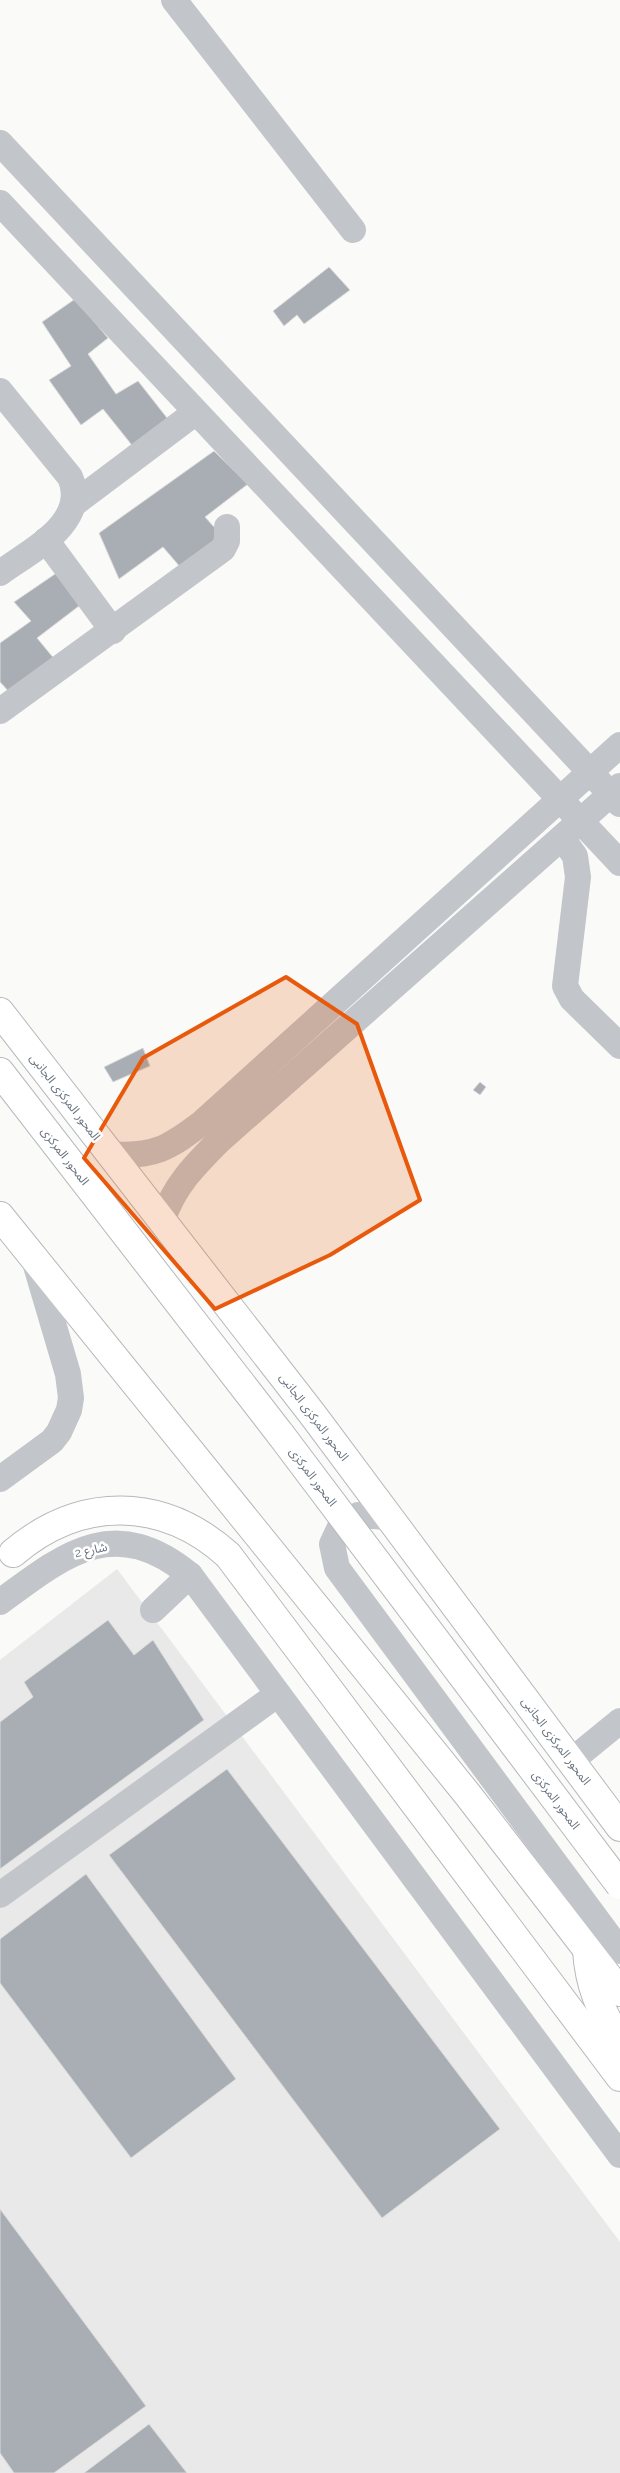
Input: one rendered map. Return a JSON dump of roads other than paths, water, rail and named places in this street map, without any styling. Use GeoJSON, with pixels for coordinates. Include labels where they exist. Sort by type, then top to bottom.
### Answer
{"type":"FeatureCollection","features":[{"type":"Feature","properties":{"kind":"main road","name":"المحور المركزى الجانبى"},"geometry":{"type":"LineString","coordinates":[[0,1012],[109,1154],[163,1219],[620,1827]]}},
{"type":"Feature","properties":{"kind":"main road","name":"المحور المركزى"},"geometry":{"type":"LineString","coordinates":[[0,1072],[281,1435],[620,1885]]}},
{"type":"Feature","properties":{"kind":"main road"},"geometry":{"type":"LineString","coordinates":[[0,1216],[468,1795],[620,1992]]}},
{"type":"Feature","properties":{"kind":"main road"},"geometry":{"type":"LineString","coordinates":[[7,1558],[45,1530],[82,1515],[101,1511],[140,1512],[160,1516],[196,1531],[213,1542],[228,1555],[620,2077]]}},
{"type":"Feature","properties":{"kind":"main road"},"geometry":{"type":"LineString","coordinates":[[587,1950],[590,1979],[594,1993],[606,2020],[620,2040]]}},
{"type":"Feature","properties":{"kind":"street"},"geometry":{"type":"LineString","coordinates":[[174,0],[353,230]]}},
{"type":"Feature","properties":{"kind":"street"},"geometry":{"type":"LineString","coordinates":[[0,143],[180,336],[612,777]]}},
{"type":"Feature","properties":{"kind":"street"},"geometry":{"type":"LineString","coordinates":[[0,203],[560,800],[572,830],[578,877],[565,986],[572,999],[620,1046]]}},
{"type":"Feature","properties":{"kind":"street"},"geometry":{"type":"LineString","coordinates":[[100,310],[114,310],[125,303],[129,297],[131,284]]}},
{"type":"Feature","properties":{"kind":"street"},"geometry":{"type":"LineString","coordinates":[[146,359],[150,346],[160,336],[173,334],[180,336]]}},
{"type":"Feature","properties":{"kind":"street"},"geometry":{"type":"LineString","coordinates":[[0,390],[70,477],[73,485],[74,503],[68,518],[46,540],[0,573]]}},
{"type":"Feature","properties":{"kind":"street"},"geometry":{"type":"LineString","coordinates":[[74,503],[196,412]]}},
{"type":"Feature","properties":{"kind":"street"},"geometry":{"type":"LineString","coordinates":[[0,711],[113,631],[223,549],[227,541],[227,527]]}},
{"type":"Feature","properties":{"kind":"street"},"geometry":{"type":"LineString","coordinates":[[46,540],[113,631]]}},
{"type":"Feature","properties":{"kind":"street"},"geometry":{"type":"LineString","coordinates":[[163,1219],[170,1199],[211,1132],[560,800],[612,777]]}},
{"type":"Feature","properties":{"kind":"street"},"geometry":{"type":"LineString","coordinates":[[109,1154],[134,1155],[159,1150],[211,1132],[572,830],[612,777]]}},
{"type":"Feature","properties":{"kind":"street"},"geometry":{"type":"LineString","coordinates":[[572,830],[620,863]]}},
{"type":"Feature","properties":{"kind":"street"},"geometry":{"type":"LineString","coordinates":[[0,1479],[52,1441],[65,1421],[70,1404],[68,1374],[33,1256]]}},
{"type":"Feature","properties":{"kind":"street"},"geometry":{"type":"LineString","coordinates":[[388,1516],[358,1515],[340,1527],[332,1544],[337,1568],[620,1951]]}},
{"type":"Feature","properties":{"kind":"street","name":"شارع 2"},"geometry":{"type":"LineString","coordinates":[[0,1602],[52,1564],[79,1550],[94,1546],[123,1545],[145,1549],[166,1558],[190,1575]]}},
{"type":"Feature","properties":{"kind":"street"},"geometry":{"type":"LineString","coordinates":[[152,1610],[190,1575],[620,2155]]}},
{"type":"Feature","properties":{"kind":"street"},"geometry":{"type":"LineString","coordinates":[[0,1895],[278,1694]]}},
{"type":"Feature","properties":{"kind":"street"},"geometry":{"type":"LineString","coordinates":[[571,1761],[620,1721]]}}]}
